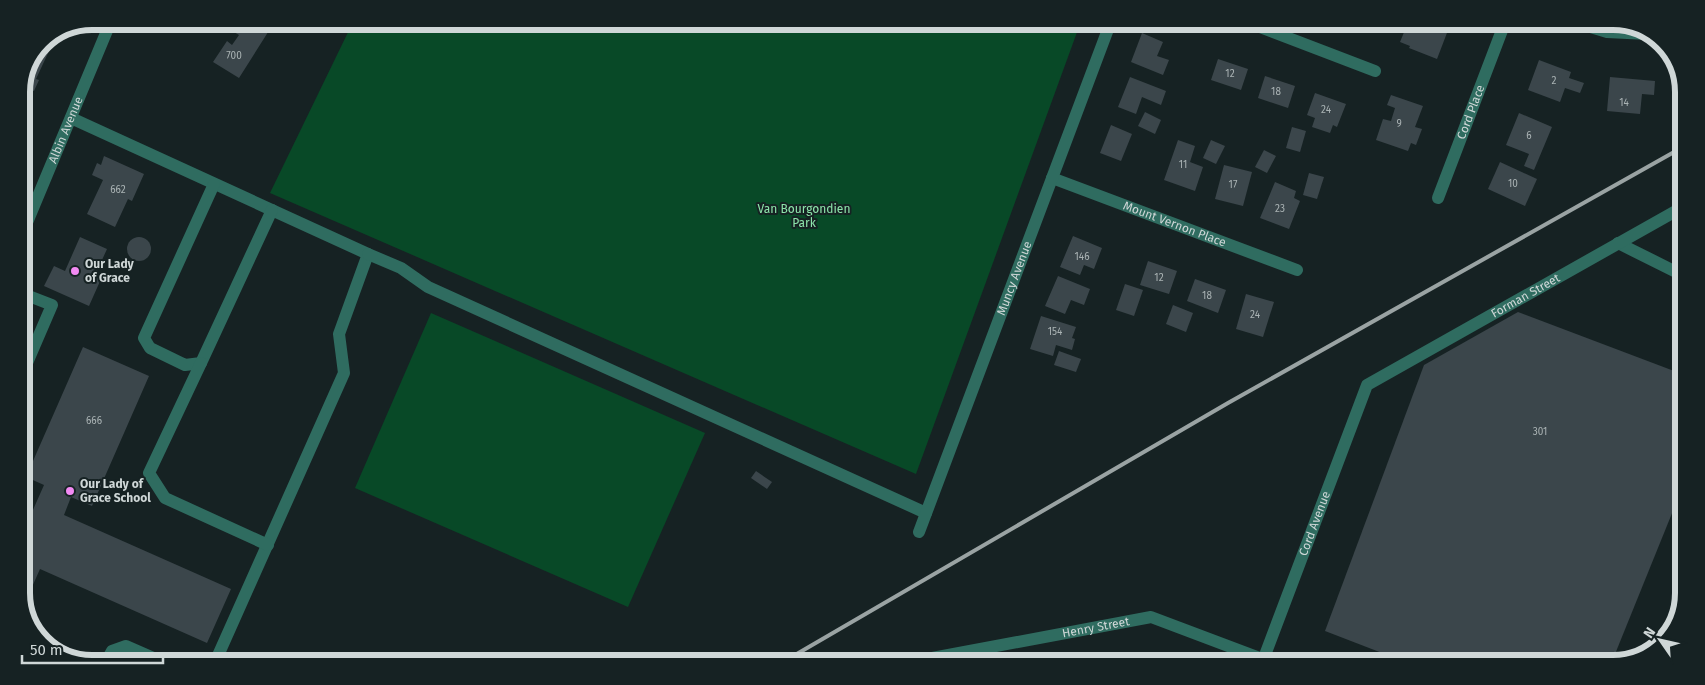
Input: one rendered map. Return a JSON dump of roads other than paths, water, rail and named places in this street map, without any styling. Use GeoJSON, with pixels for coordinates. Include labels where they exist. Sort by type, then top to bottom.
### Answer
{"type":"FeatureCollection","features":[{"type":"Feature","properties":{"kind":"street","name":"Albin Avenue"},"geometry":{"type":"LineString","coordinates":[[30,216],[106,30]]}},
{"type":"Feature","properties":{"kind":"street","name":"Muncy Avenue"},"geometry":{"type":"LineString","coordinates":[[919,532],[1108,30]]}},
{"type":"Feature","properties":{"kind":"street"},"geometry":{"type":"LineString","coordinates":[[1268,30],[1375,71]]}},
{"type":"Feature","properties":{"kind":"street","name":"Cord Place"},"geometry":{"type":"LineString","coordinates":[[1438,198],[1502,30]]}},
{"type":"Feature","properties":{"kind":"street"},"geometry":{"type":"LineString","coordinates":[[1600,30],[1634,33]]}},
{"type":"Feature","properties":{"kind":"street"},"geometry":{"type":"LineString","coordinates":[[71,118],[401,268],[428,288],[926,513]]}},
{"type":"Feature","properties":{"kind":"street","name":"Mount Vernon Place"},"geometry":{"type":"LineString","coordinates":[[1052,178],[1297,270]]}},
{"type":"Feature","properties":{"kind":"street"},"geometry":{"type":"LineString","coordinates":[[201,363],[185,365],[150,348],[144,338],[214,184]]}},
{"type":"Feature","properties":{"kind":"street"},"geometry":{"type":"LineString","coordinates":[[268,545],[164,498],[149,473],[272,210]]}},
{"type":"Feature","properties":{"kind":"street","name":"Forman Street"},"geometry":{"type":"LineString","coordinates":[[1367,385],[1675,212]]}},
{"type":"Feature","properties":{"kind":"street"},"geometry":{"type":"LineString","coordinates":[[1618,244],[1675,272]]}},
{"type":"Feature","properties":{"kind":"street"},"geometry":{"type":"LineString","coordinates":[[218,655],[344,373],[339,334],[368,254]]}},
{"type":"Feature","properties":{"kind":"street"},"geometry":{"type":"LineString","coordinates":[[30,296],[52,305],[30,356]]}},
{"type":"Feature","properties":{"kind":"street","name":"Cord Avenue"},"geometry":{"type":"LineString","coordinates":[[1269,655],[1367,385]]}},
{"type":"Feature","properties":{"kind":"street","name":"Henry Street"},"geometry":{"type":"LineString","coordinates":[[947,655],[1151,617],[1248,655]]}},
{"type":"Feature","properties":{"kind":"street"},"geometry":{"type":"LineString","coordinates":[[110,655],[112,651],[126,646],[147,655]]}},
{"type":"Feature","properties":{"kind":"railway"},"geometry":{"type":"LineString","coordinates":[[795,655],[1228,403],[1675,152]]}},
{"type":"Feature","properties":{"kind":"place","name":"Our Lady of Grace"},"geometry":{"type":"Point","coordinates":[75,271]}},
{"type":"Feature","properties":{"kind":"place","name":"Our Lady of Grace School"},"geometry":{"type":"Point","coordinates":[70,491]}},
{"type":"Feature","properties":{"kind":"park label","name":"Van Bourgondien Park"},"geometry":{"type":"Point","coordinates":[804,216]}}]}
